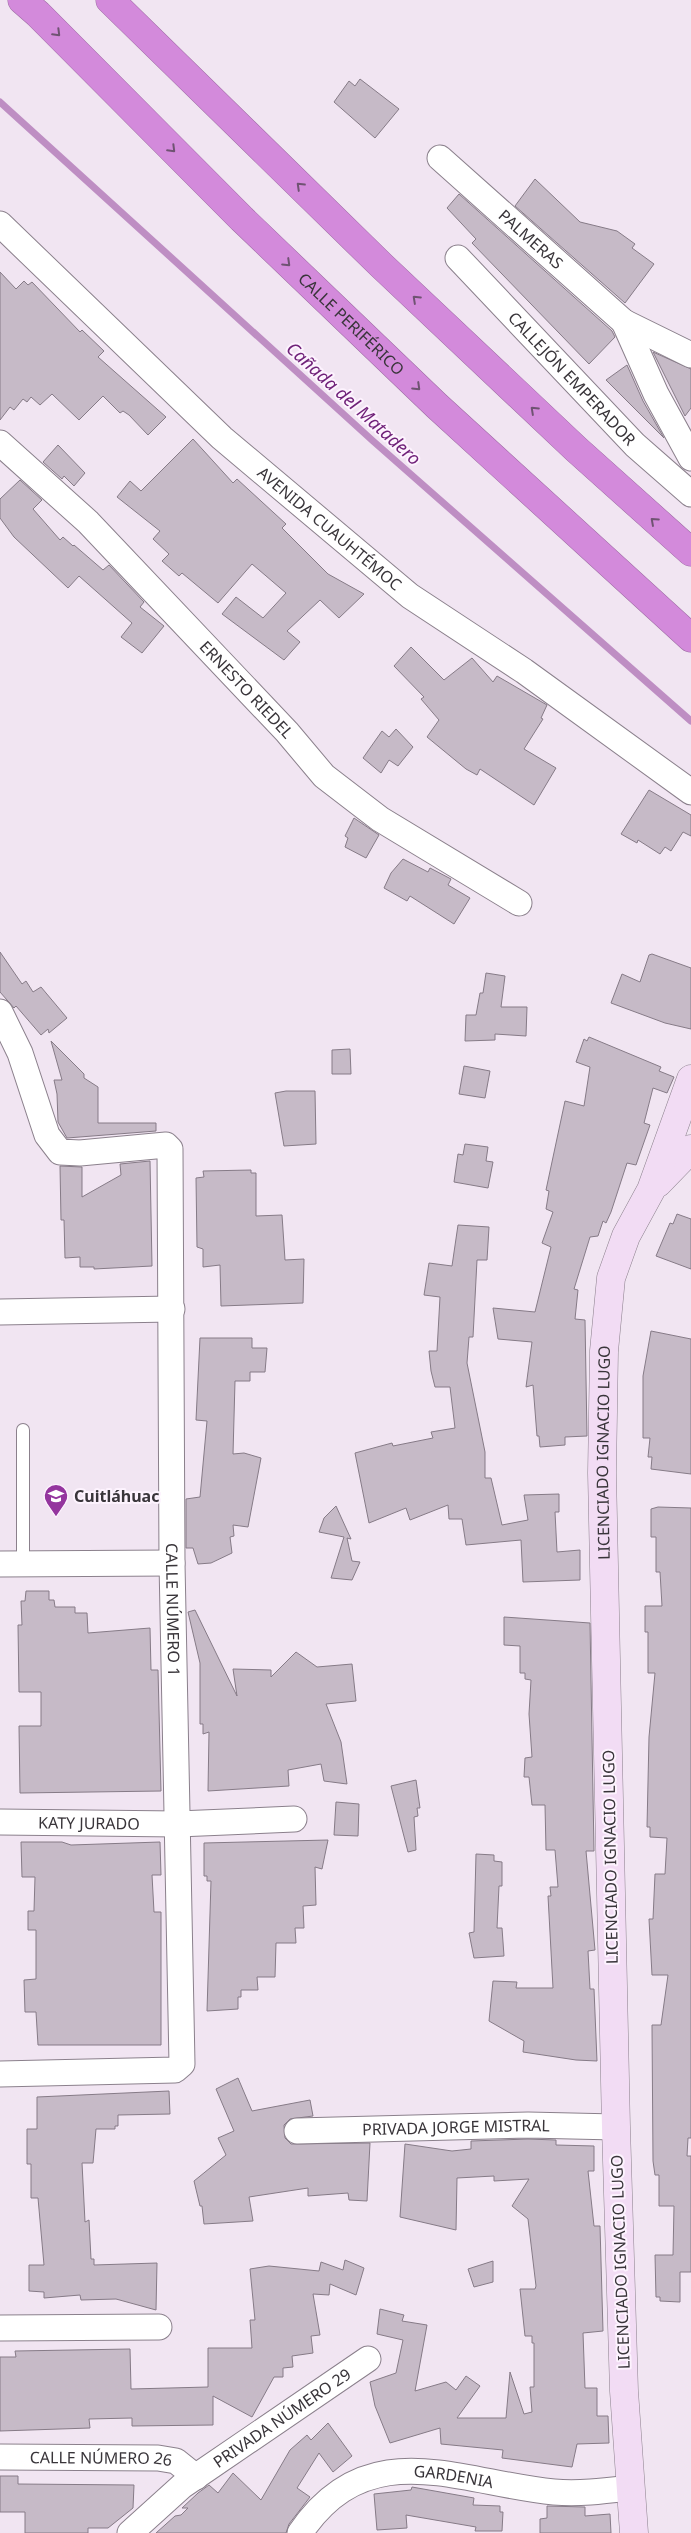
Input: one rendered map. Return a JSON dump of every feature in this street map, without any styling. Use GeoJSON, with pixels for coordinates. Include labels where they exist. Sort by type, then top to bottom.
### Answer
{"type":"FeatureCollection","features":[{"type":"Feature","properties":{"kind":"highway"},"geometry":{"type":"LineString","coordinates":[[110,0],[380,265],[576,449],[691,552]]}},
{"type":"Feature","properties":{"kind":"highway","name":"CALLE PERIFÉRICO"},"geometry":{"type":"LineString","coordinates":[[31,5],[242,219],[437,406],[691,638]]}},
{"type":"Feature","properties":{"kind":"main road"},"geometry":{"type":"LineString","coordinates":[[651,1190],[691,1078]]}},
{"type":"Feature","properties":{"kind":"main road"},"geometry":{"type":"LineString","coordinates":[[651,1190],[691,1149]]}},
{"type":"Feature","properties":{"kind":"main road","name":"LICENCIADO IGNACIO LUGO"},"geometry":{"type":"LineString","coordinates":[[634,2533],[630,2488],[616,2127],[602,1473],[604,1351],[612,1278],[626,1236],[651,1190]]}},
{"type":"Feature","properties":{"kind":"street","name":"PALMERAS"},"geometry":{"type":"LineString","coordinates":[[440,158],[624,322],[691,355]]}},
{"type":"Feature","properties":{"kind":"street","name":"AVENIDA CUAUHTÉMOC"},"geometry":{"type":"LineString","coordinates":[[3,234],[222,438],[410,596],[524,671],[691,792]]}},
{"type":"Feature","properties":{"kind":"street","name":"CALLEJÓN EMPERADOR"},"geometry":{"type":"LineString","coordinates":[[458,258],[635,446],[691,494]]}},
{"type":"Feature","properties":{"kind":"street","name":"PALMERAS"},"geometry":{"type":"LineString","coordinates":[[624,322],[656,394],[691,458]]}},
{"type":"Feature","properties":{"kind":"street","name":"ERNESTO RIEDEL"},"geometry":{"type":"LineString","coordinates":[[0,442],[88,522],[287,732],[324,776],[380,819],[519,903]]}},
{"type":"Feature","properties":{"kind":"street","name":"CALLE NÚMERO 1"},"geometry":{"type":"LineString","coordinates":[[0,1012],[20,1053],[47,1135],[60,1152],[80,1153],[166,1145],[170,1149],[172,1563],[182,2064],[179,2069],[0,2074]]}},
{"type":"Feature","properties":{"kind":"street"},"geometry":{"type":"LineString","coordinates":[[0,1312],[172,1309]]}},
{"type":"Feature","properties":{"kind":"street"},"geometry":{"type":"LineString","coordinates":[[11,1564],[172,1563]]}},
{"type":"Feature","properties":{"kind":"street","name":"KATY JURADO"},"geometry":{"type":"LineString","coordinates":[[0,1822],[178,1824],[294,1819]]}},
{"type":"Feature","properties":{"kind":"street","name":"PRIVADA JORGE MISTRAL"},"geometry":{"type":"LineString","coordinates":[[296,2131],[528,2126],[616,2127]]}},
{"type":"Feature","properties":{"kind":"street"},"geometry":{"type":"LineString","coordinates":[[0,2328],[158,2327]]}},
{"type":"Feature","properties":{"kind":"street","name":"PRIVADA NÚMERO 29"},"geometry":{"type":"LineString","coordinates":[[130,2533],[182,2486],[368,2359]]}},
{"type":"Feature","properties":{"kind":"street","name":"CALLE NÚMERO 26"},"geometry":{"type":"LineString","coordinates":[[0,2457],[158,2458],[176,2461],[196,2477]]}},
{"type":"Feature","properties":{"kind":"street","name":"GARDENIA"},"geometry":{"type":"LineString","coordinates":[[300,2533],[327,2502],[357,2481],[382,2473],[433,2472],[553,2492],[592,2493],[630,2488]]}},
{"type":"Feature","properties":{"kind":"lane"},"geometry":{"type":"LineString","coordinates":[[11,1564],[23,1430]]}},
{"type":"Feature","properties":{"kind":"building"},"geometry":{"type":"Polygon","coordinates":[[[360,79],[399,109],[375,138],[334,102],[349,81],[355,86],[360,79]]]}},
{"type":"Feature","properties":{"kind":"building"},"geometry":{"type":"Polygon","coordinates":[[[535,179],[580,222],[617,231],[635,244],[632,248],[654,264],[625,303],[515,206],[535,179]]]}},
{"type":"Feature","properties":{"kind":"building"},"geometry":{"type":"Polygon","coordinates":[[[459,194],[612,331],[615,337],[589,364],[472,243],[476,239],[447,208],[459,194]]]}},
{"type":"Feature","properties":{"kind":"building"},"geometry":{"type":"Polygon","coordinates":[[[0,272],[16,289],[24,281],[28,285],[32,282],[80,332],[82,330],[104,351],[98,357],[166,417],[148,435],[129,415],[123,411],[120,413],[103,396],[79,420],[52,394],[40,405],[31,397],[27,402],[23,399],[14,410],[10,407],[0,420],[0,272]]]}},
{"type":"Feature","properties":{"kind":"building"},"geometry":{"type":"Polygon","coordinates":[[[653,352],[691,369],[691,408],[685,416],[653,352]]]}},
{"type":"Feature","properties":{"kind":"building"},"geometry":{"type":"Polygon","coordinates":[[[627,365],[643,401],[664,438],[606,380],[627,365]]]}},
{"type":"Feature","properties":{"kind":"building"},"geometry":{"type":"Polygon","coordinates":[[[193,439],[233,483],[237,479],[286,524],[282,528],[328,574],[364,594],[339,618],[320,600],[287,631],[300,642],[284,660],[222,614],[236,597],[263,618],[286,593],[252,564],[218,603],[182,573],[179,576],[162,561],[169,554],[153,539],[160,531],[117,497],[130,481],[141,491],[193,439]]]}},
{"type":"Feature","properties":{"kind":"building"},"geometry":{"type":"Polygon","coordinates":[[[58,445],[85,473],[74,486],[64,476],[62,479],[43,462],[58,445]]]}},
{"type":"Feature","properties":{"kind":"building"},"geometry":{"type":"Polygon","coordinates":[[[20,480],[42,500],[33,509],[60,540],[63,537],[103,570],[109,565],[144,602],[140,607],[164,626],[142,653],[121,637],[132,623],[79,576],[68,588],[14,537],[0,518],[0,499],[20,480]]]}},
{"type":"Feature","properties":{"kind":"building"},"geometry":{"type":"Polygon","coordinates":[[[411,647],[444,680],[472,658],[493,682],[497,676],[547,705],[541,718],[543,719],[524,749],[556,768],[534,805],[480,769],[477,775],[466,769],[427,737],[439,720],[421,699],[424,697],[394,666],[411,647]]]}},
{"type":"Feature","properties":{"kind":"building"},"geometry":{"type":"Polygon","coordinates":[[[396,729],[413,747],[398,766],[389,760],[381,773],[363,758],[382,731],[389,737],[396,729]]]}},
{"type":"Feature","properties":{"kind":"building"},"geometry":{"type":"Polygon","coordinates":[[[649,790],[691,815],[691,836],[683,832],[671,851],[665,847],[660,854],[638,840],[637,843],[621,834],[649,790]]]}},
{"type":"Feature","properties":{"kind":"building"},"geometry":{"type":"Polygon","coordinates":[[[354,818],[379,835],[366,858],[345,847],[348,838],[345,836],[354,818]]]}},
{"type":"Feature","properties":{"kind":"building"},"geometry":{"type":"Polygon","coordinates":[[[403,859],[428,872],[430,868],[451,879],[448,885],[470,898],[454,924],[410,896],[407,901],[384,888],[391,873],[403,859]]]}},
{"type":"Feature","properties":{"kind":"building"},"geometry":{"type":"Polygon","coordinates":[[[0,952],[22,984],[26,981],[33,992],[41,987],[67,1018],[49,1033],[48,1029],[41,1035],[16,1006],[14,1008],[0,992],[0,952]]]}},
{"type":"Feature","properties":{"kind":"building"},"geometry":{"type":"Polygon","coordinates":[[[652,954],[691,968],[691,1029],[665,1023],[611,1003],[622,974],[640,982],[649,955],[652,954]]]}},
{"type":"Feature","properties":{"kind":"building"},"geometry":{"type":"Polygon","coordinates":[[[486,973],[505,976],[501,1007],[527,1007],[526,1036],[495,1034],[495,1040],[465,1041],[466,1015],[476,1015],[480,993],[483,993],[486,973]]]}},
{"type":"Feature","properties":{"kind":"building"},"geometry":{"type":"Polygon","coordinates":[[[589,1037],[661,1067],[659,1071],[674,1077],[667,1093],[653,1088],[644,1123],[650,1125],[636,1165],[627,1163],[606,1223],[603,1221],[598,1236],[590,1237],[574,1289],[578,1290],[575,1319],[585,1320],[587,1436],[565,1437],[565,1445],[540,1447],[539,1436],[537,1436],[533,1385],[526,1387],[532,1342],[498,1339],[493,1308],[535,1312],[551,1247],[542,1243],[553,1212],[546,1209],[549,1191],[546,1190],[565,1101],[584,1106],[590,1067],[576,1062],[584,1039],[587,1041],[589,1037]]]}},
{"type":"Feature","properties":{"kind":"building"},"geometry":{"type":"Polygon","coordinates":[[[51,1041],[84,1074],[84,1078],[98,1087],[98,1123],[156,1123],[156,1131],[67,1138],[58,1122],[57,1094],[54,1080],[62,1080],[51,1041]]]}},
{"type":"Feature","properties":{"kind":"building"},"geometry":{"type":"Polygon","coordinates":[[[350,1049],[351,1074],[332,1074],[332,1050],[350,1049]]]}},
{"type":"Feature","properties":{"kind":"building"},"geometry":{"type":"Polygon","coordinates":[[[464,1066],[490,1071],[485,1098],[459,1094],[464,1066]]]}},
{"type":"Feature","properties":{"kind":"building"},"geometry":{"type":"Polygon","coordinates":[[[315,1091],[316,1144],[284,1146],[275,1093],[315,1091]]]}},
{"type":"Feature","properties":{"kind":"building"},"geometry":{"type":"Polygon","coordinates":[[[465,1144],[488,1147],[486,1161],[493,1162],[488,1188],[454,1182],[458,1154],[463,1155],[465,1144]]]}},
{"type":"Feature","properties":{"kind":"building"},"geometry":{"type":"Polygon","coordinates":[[[150,1161],[152,1266],[94,1269],[94,1267],[80,1267],[80,1257],[65,1258],[64,1220],[61,1220],[60,1166],[82,1167],[82,1197],[121,1175],[120,1164],[150,1161]]]}},
{"type":"Feature","properties":{"kind":"building"},"geometry":{"type":"Polygon","coordinates":[[[251,1170],[251,1173],[256,1173],[256,1216],[282,1215],[285,1260],[304,1259],[303,1303],[221,1306],[220,1265],[203,1267],[203,1249],[197,1247],[196,1178],[204,1177],[203,1171],[251,1170]]]}},
{"type":"Feature","properties":{"kind":"building"},"geometry":{"type":"Polygon","coordinates":[[[677,1214],[691,1219],[691,1269],[656,1256],[670,1223],[673,1224],[677,1214]]]}},
{"type":"Feature","properties":{"kind":"building"},"geometry":{"type":"Polygon","coordinates":[[[458,1225],[489,1227],[487,1260],[477,1260],[473,1337],[469,1337],[467,1363],[485,1452],[485,1478],[491,1478],[502,1525],[528,1520],[524,1495],[559,1494],[559,1512],[555,1512],[557,1552],[580,1550],[580,1580],[523,1582],[521,1540],[466,1545],[462,1519],[449,1519],[448,1505],[410,1520],[406,1508],[369,1523],[355,1453],[392,1443],[393,1446],[433,1438],[431,1432],[455,1428],[450,1387],[435,1387],[431,1371],[429,1351],[437,1351],[440,1297],[424,1295],[429,1263],[452,1266],[458,1225]]]}},
{"type":"Feature","properties":{"kind":"building"},"geometry":{"type":"Polygon","coordinates":[[[651,1331],[691,1339],[691,1474],[651,1469],[652,1457],[648,1457],[650,1438],[643,1438],[643,1376],[651,1331]]]}},
{"type":"Feature","properties":{"kind":"building"},"geometry":{"type":"Polygon","coordinates":[[[200,1338],[252,1338],[252,1348],[267,1348],[265,1372],[250,1372],[250,1381],[235,1381],[233,1454],[244,1453],[261,1458],[248,1527],[233,1525],[234,1536],[230,1537],[232,1553],[211,1563],[198,1564],[193,1548],[186,1548],[186,1499],[200,1497],[207,1421],[196,1420],[200,1338]]]}},
{"type":"Feature","properties":{"kind":"building"},"geometry":{"type":"Polygon","coordinates":[[[336,1506],[351,1539],[347,1538],[352,1561],[360,1562],[352,1580],[331,1578],[344,1537],[319,1532],[324,1518],[336,1506]]]}},
{"type":"Feature","properties":{"kind":"building"},"geometry":{"type":"Polygon","coordinates":[[[658,1507],[691,1508],[691,2138],[688,2138],[687,2156],[691,2156],[691,2272],[680,2272],[680,2302],[660,2301],[660,2297],[656,2297],[655,2255],[673,2255],[674,2206],[659,2206],[659,2175],[655,2175],[653,2161],[652,2025],[661,2025],[668,1975],[652,1975],[649,1919],[653,1919],[655,1874],[665,1874],[667,1838],[650,1837],[650,1827],[647,1827],[649,1737],[655,1673],[648,1673],[648,1632],[645,1632],[645,1606],[662,1606],[660,1572],[656,1572],[656,1537],[651,1537],[651,1509],[658,1507]]]}},
{"type":"Feature","properties":{"kind":"building"},"geometry":{"type":"Polygon","coordinates":[[[26,1591],[49,1591],[49,1600],[54,1600],[55,1607],[75,1607],[75,1613],[87,1613],[88,1633],[150,1628],[151,1670],[158,1670],[161,1791],[20,1793],[19,1726],[41,1726],[41,1692],[19,1692],[18,1625],[22,1625],[21,1601],[25,1601],[26,1591]]]}},
{"type":"Feature","properties":{"kind":"building"},"geometry":{"type":"Polygon","coordinates":[[[195,1610],[237,1696],[233,1669],[271,1670],[271,1677],[296,1652],[317,1667],[352,1664],[356,1701],[326,1704],[341,1742],[347,1784],[324,1781],[321,1764],[288,1770],[289,1786],[208,1791],[209,1732],[203,1734],[203,1724],[200,1724],[200,1663],[188,1612],[195,1610]]]}},
{"type":"Feature","properties":{"kind":"building"},"geometry":{"type":"Polygon","coordinates":[[[504,1617],[590,1623],[594,1851],[586,1851],[595,1950],[588,1951],[590,1989],[594,1989],[597,2061],[576,2060],[523,2052],[524,2041],[489,2021],[493,1981],[517,1982],[516,1988],[553,1988],[548,1896],[551,1896],[550,1887],[558,1887],[555,1850],[546,1850],[545,1805],[532,1805],[529,1777],[524,1777],[525,1758],[532,1757],[529,1714],[531,1680],[525,1679],[525,1673],[520,1673],[520,1646],[504,1645],[504,1617]]]}},
{"type":"Feature","properties":{"kind":"building"},"geometry":{"type":"Polygon","coordinates":[[[416,1780],[420,1808],[417,1808],[418,1816],[414,1817],[416,1850],[408,1852],[391,1786],[416,1780]]]}},
{"type":"Feature","properties":{"kind":"building"},"geometry":{"type":"Polygon","coordinates":[[[336,1802],[359,1804],[358,1836],[334,1835],[336,1802]]]}},
{"type":"Feature","properties":{"kind":"building"},"geometry":{"type":"Polygon","coordinates":[[[328,1840],[322,1869],[315,1867],[316,1905],[303,1906],[304,1928],[295,1928],[296,1943],[276,1943],[275,1977],[257,1977],[258,1990],[241,1990],[241,1997],[238,1997],[238,2009],[207,2011],[211,1881],[207,1881],[207,1876],[204,1876],[204,1843],[328,1840]]]}},
{"type":"Feature","properties":{"kind":"building"},"geometry":{"type":"Polygon","coordinates":[[[21,1842],[62,1842],[71,1845],[160,1842],[161,1875],[152,1875],[154,1912],[161,1912],[161,2045],[38,2045],[36,2012],[25,2012],[24,1980],[36,1979],[36,1930],[28,1930],[28,1911],[34,1911],[35,1877],[22,1877],[21,1842]]]}},
{"type":"Feature","properties":{"kind":"building"},"geometry":{"type":"Polygon","coordinates":[[[476,1854],[494,1855],[494,1861],[502,1862],[502,1886],[499,1886],[497,1928],[502,1928],[504,1956],[474,1958],[469,1933],[474,1932],[476,1854]]]}},
{"type":"Feature","properties":{"kind":"building"},"geometry":{"type":"Polygon","coordinates":[[[238,2078],[252,2111],[310,2100],[313,2116],[290,2119],[284,2125],[285,2138],[291,2144],[370,2143],[367,2201],[349,2200],[348,2193],[308,2196],[308,2188],[249,2197],[253,2221],[204,2224],[202,2206],[200,2206],[194,2181],[226,2155],[218,2138],[234,2131],[216,2089],[238,2078]]]}},
{"type":"Feature","properties":{"kind":"building"},"geometry":{"type":"Polygon","coordinates":[[[169,2091],[170,2114],[118,2115],[118,2126],[115,2126],[115,2129],[96,2129],[93,2163],[82,2163],[85,2222],[89,2220],[91,2259],[94,2259],[94,2265],[157,2263],[156,2310],[116,2299],[81,2300],[80,2295],[44,2298],[44,2292],[29,2291],[29,2265],[44,2265],[38,2198],[31,2198],[31,2164],[27,2164],[27,2129],[37,2129],[37,2097],[169,2091]]]}},
{"type":"Feature","properties":{"kind":"building"},"geometry":{"type":"Polygon","coordinates":[[[556,2140],[556,2145],[594,2146],[594,2171],[588,2171],[594,2226],[600,2226],[603,2331],[583,2333],[585,2388],[597,2388],[597,2416],[608,2416],[609,2443],[577,2444],[572,2467],[502,2458],[503,2450],[441,2444],[440,2428],[390,2443],[375,2406],[370,2382],[396,2373],[403,2340],[377,2334],[380,2309],[404,2315],[402,2321],[427,2325],[415,2391],[446,2382],[456,2390],[466,2376],[480,2386],[457,2418],[506,2418],[510,2372],[524,2414],[532,2412],[530,2387],[534,2387],[534,2343],[532,2343],[532,2336],[525,2336],[520,2289],[535,2289],[536,2286],[528,2219],[512,2206],[529,2179],[494,2181],[494,2176],[457,2178],[456,2230],[400,2217],[405,2144],[452,2151],[471,2149],[471,2141],[556,2140]]]}},
{"type":"Feature","properties":{"kind":"building"},"geometry":{"type":"Polygon","coordinates":[[[345,2260],[364,2268],[356,2295],[330,2284],[329,2295],[313,2294],[320,2335],[311,2336],[313,2353],[292,2356],[293,2367],[283,2368],[283,2377],[274,2377],[252,2417],[213,2396],[213,2425],[132,2426],[132,2418],[89,2419],[90,2428],[0,2431],[0,2357],[16,2357],[15,2351],[130,2349],[131,2389],[208,2387],[208,2348],[252,2348],[250,2320],[255,2320],[250,2269],[269,2266],[319,2271],[321,2262],[343,2270],[345,2260]]]}},
{"type":"Feature","properties":{"kind":"building"},"geometry":{"type":"Polygon","coordinates":[[[493,2261],[493,2282],[474,2287],[468,2269],[493,2261]]]}},
{"type":"Feature","properties":{"kind":"building"},"geometry":{"type":"Polygon","coordinates":[[[328,2423],[352,2456],[333,2472],[319,2453],[297,2488],[310,2497],[289,2524],[286,2533],[156,2533],[175,2516],[181,2515],[188,2508],[182,2508],[209,2485],[218,2493],[233,2473],[261,2500],[290,2450],[307,2435],[311,2440],[328,2423]]]}},
{"type":"Feature","properties":{"kind":"building"},"geometry":{"type":"Polygon","coordinates":[[[0,2476],[18,2476],[18,2484],[134,2485],[133,2508],[108,2528],[88,2528],[88,2533],[25,2533],[25,2512],[0,2512],[0,2476]]]}},
{"type":"Feature","properties":{"kind":"building"},"geometry":{"type":"Polygon","coordinates":[[[412,2487],[474,2498],[473,2505],[500,2506],[500,2512],[503,2512],[502,2531],[475,2531],[476,2527],[406,2515],[407,2528],[377,2530],[374,2494],[411,2490],[412,2487]]]}},
{"type":"Feature","properties":{"kind":"building"},"geometry":{"type":"Polygon","coordinates":[[[547,2506],[585,2507],[585,2516],[610,2514],[611,2533],[540,2533],[540,2519],[547,2518],[547,2506]]]}},
{"type":"Feature","properties":{"kind":"waterway","name":"Cañada del Matadero"},"geometry":{"type":"LineString","coordinates":[[0,102],[373,441],[691,721]]}},
{"type":"Feature","properties":{"kind":"place","name":"Cuitláhuac"},"geometry":{"type":"Point","coordinates":[56,1517]}}]}
